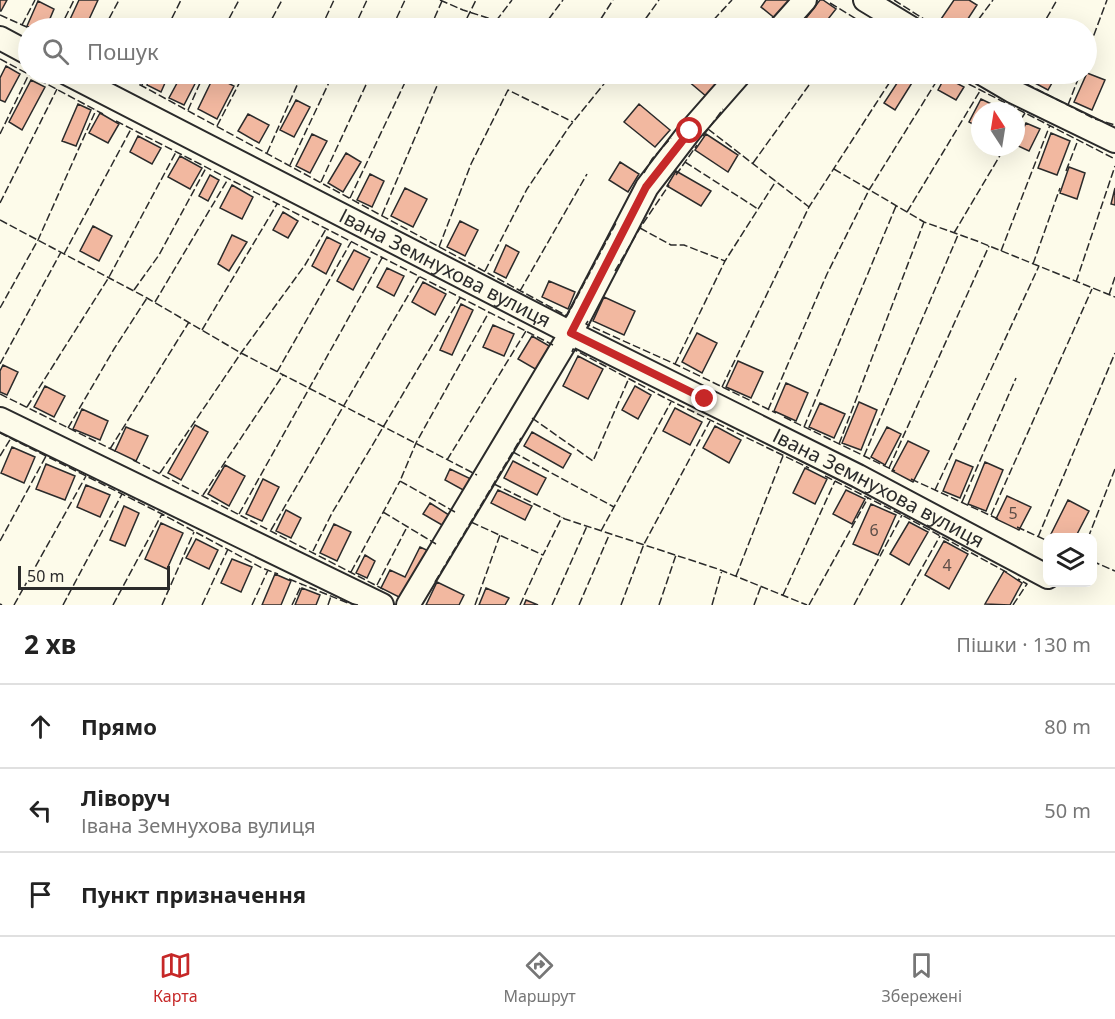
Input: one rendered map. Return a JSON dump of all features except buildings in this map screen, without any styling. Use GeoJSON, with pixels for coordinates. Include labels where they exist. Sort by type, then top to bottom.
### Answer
{"type":"FeatureCollection","features":[{"type":"Feature","properties":{"kind":"street"},"geometry":{"type":"LineString","coordinates":[[789,18],[805,0]]}},
{"type":"Feature","properties":{"kind":"street"},"geometry":{"type":"LineString","coordinates":[[865,0],[895,18]]}},
{"type":"Feature","properties":{"kind":"street"},"geometry":{"type":"LineString","coordinates":[[0,38],[18,48]]}},
{"type":"Feature","properties":{"kind":"street","name":"Івана Земнухова вулиця"},"geometry":{"type":"LineString","coordinates":[[87,84],[571,333],[848,471],[1043,575]]}},
{"type":"Feature","properties":{"kind":"street"},"geometry":{"type":"LineString","coordinates":[[408,605],[571,333],[646,187],[690,131],[731,84]]}},
{"type":"Feature","properties":{"kind":"street"},"geometry":{"type":"LineString","coordinates":[[999,84],[1115,141]]}},
{"type":"Feature","properties":{"kind":"street"},"geometry":{"type":"LineString","coordinates":[[0,419],[382,605]]}},
{"type":"Feature","properties":{"kind":"fence"},"geometry":{"type":"LineString","coordinates":[[26,18],[35,0]]}},
{"type":"Feature","properties":{"kind":"fence"},"geometry":{"type":"LineString","coordinates":[[65,18],[74,0]]}},
{"type":"Feature","properties":{"kind":"fence"},"geometry":{"type":"LineString","coordinates":[[109,18],[119,0]]}},
{"type":"Feature","properties":{"kind":"fence"},"geometry":{"type":"LineString","coordinates":[[172,18],[181,0]]}},
{"type":"Feature","properties":{"kind":"fence"},"geometry":{"type":"LineString","coordinates":[[229,18],[239,0]]}},
{"type":"Feature","properties":{"kind":"fence"},"geometry":{"type":"LineString","coordinates":[[272,18],[282,0]]}},
{"type":"Feature","properties":{"kind":"fence"},"geometry":{"type":"LineString","coordinates":[[326,18],[334,0]]}},
{"type":"Feature","properties":{"kind":"fence"},"geometry":{"type":"LineString","coordinates":[[359,18],[367,0]]}},
{"type":"Feature","properties":{"kind":"fence"},"geometry":{"type":"LineString","coordinates":[[397,18],[405,0]]}},
{"type":"Feature","properties":{"kind":"fence"},"geometry":{"type":"LineString","coordinates":[[440,0],[488,18]]}},
{"type":"Feature","properties":{"kind":"fence"},"geometry":{"type":"LineString","coordinates":[[467,18],[476,0]]}},
{"type":"Feature","properties":{"kind":"fence"},"geometry":{"type":"LineString","coordinates":[[498,18],[512,0]]}},
{"type":"Feature","properties":{"kind":"fence"},"geometry":{"type":"LineString","coordinates":[[550,18],[563,0]]}},
{"type":"Feature","properties":{"kind":"fence"},"geometry":{"type":"LineString","coordinates":[[601,18],[613,0]]}},
{"type":"Feature","properties":{"kind":"fence"},"geometry":{"type":"LineString","coordinates":[[646,18],[659,0]]}},
{"type":"Feature","properties":{"kind":"fence"},"geometry":{"type":"LineString","coordinates":[[715,18],[732,0]]}},
{"type":"Feature","properties":{"kind":"fence"},"geometry":{"type":"LineString","coordinates":[[894,0],[922,18]]}},
{"type":"Feature","properties":{"kind":"fence"},"geometry":{"type":"LineString","coordinates":[[980,18],[993,0]]}},
{"type":"Feature","properties":{"kind":"fence"},"geometry":{"type":"LineString","coordinates":[[1047,18],[1057,0]]}},
{"type":"Feature","properties":{"kind":"fence"},"geometry":{"type":"LineString","coordinates":[[1097,27],[1107,0]]}},
{"type":"Feature","properties":{"kind":"fence"},"geometry":{"type":"LineString","coordinates":[[434,18],[442,1]]}},
{"type":"Feature","properties":{"kind":"fence"},"geometry":{"type":"LineString","coordinates":[[830,3],[855,18]]}},
{"type":"Feature","properties":{"kind":"fence"},"geometry":{"type":"LineString","coordinates":[[0,15],[18,23]]}},
{"type":"Feature","properties":{"kind":"fence"},"geometry":{"type":"LineString","coordinates":[[0,59],[18,69]]}},
{"type":"Feature","properties":{"kind":"fence"},"geometry":{"type":"LineString","coordinates":[[0,134],[24,84]]}},
{"type":"Feature","properties":{"kind":"fence"},"geometry":{"type":"LineString","coordinates":[[47,84],[103,114]]}},
{"type":"Feature","properties":{"kind":"fence"},"geometry":{"type":"LineString","coordinates":[[138,84],[567,316],[616,223]]}},
{"type":"Feature","properties":{"kind":"fence"},"geometry":{"type":"LineString","coordinates":[[188,110],[200,84]]}},
{"type":"Feature","properties":{"kind":"fence"},"geometry":{"type":"LineString","coordinates":[[217,126],[239,84]]}},
{"type":"Feature","properties":{"kind":"fence"},"geometry":{"type":"LineString","coordinates":[[267,153],[298,84]]}},
{"type":"Feature","properties":{"kind":"fence"},"geometry":{"type":"LineString","coordinates":[[290,165],[328,84]]}},
{"type":"Feature","properties":{"kind":"fence"},"geometry":{"type":"LineString","coordinates":[[321,182],[366,84]]}},
{"type":"Feature","properties":{"kind":"fence"},"geometry":{"type":"LineString","coordinates":[[350,198],[404,84]]}},
{"type":"Feature","properties":{"kind":"fence"},"geometry":{"type":"LineString","coordinates":[[382,215],[438,84]]}},
{"type":"Feature","properties":{"kind":"fence"},"geometry":{"type":"LineString","coordinates":[[485,271],[527,189],[569,127],[604,84]]}},
{"type":"Feature","properties":{"kind":"fence"},"geometry":{"type":"LineString","coordinates":[[753,163],[810,84]]}},
{"type":"Feature","properties":{"kind":"fence"},"geometry":{"type":"LineString","coordinates":[[722,387],[809,207],[889,84]]}},
{"type":"Feature","properties":{"kind":"fence"},"geometry":{"type":"LineString","coordinates":[[768,410],[827,274],[869,190],[935,84]]}},
{"type":"Feature","properties":{"kind":"fence"},"geometry":{"type":"LineString","coordinates":[[969,84],[1115,159]]}},
{"type":"Feature","properties":{"kind":"fence"},"geometry":{"type":"LineString","coordinates":[[1027,84],[1095,119],[1115,125]]}},
{"type":"Feature","properties":{"kind":"fence"},"geometry":{"type":"LineString","coordinates":[[1068,105],[1076,84]]}},
{"type":"Feature","properties":{"kind":"fence"},"geometry":{"type":"LineString","coordinates":[[0,203],[57,89]]}},
{"type":"Feature","properties":{"kind":"fence"},"geometry":{"type":"LineString","coordinates":[[439,247],[471,164],[508,90],[573,122]]}},
{"type":"Feature","properties":{"kind":"fence"},"geometry":{"type":"LineString","coordinates":[[907,212],[980,91]]}},
{"type":"Feature","properties":{"kind":"fence"},"geometry":{"type":"LineString","coordinates":[[703,136],[723,109]]}},
{"type":"Feature","properties":{"kind":"fence"},"geometry":{"type":"LineString","coordinates":[[0,308],[38,240],[96,110]]}},
{"type":"Feature","properties":{"kind":"fence"},"geometry":{"type":"LineString","coordinates":[[116,121],[553,345]]}},
{"type":"Feature","properties":{"kind":"fence"},"geometry":{"type":"LineString","coordinates":[[1001,251],[1050,125]]}},
{"type":"Feature","properties":{"kind":"fence"},"geometry":{"type":"LineString","coordinates":[[64,254],[131,129]]}},
{"type":"Feature","properties":{"kind":"fence"},"geometry":{"type":"LineString","coordinates":[[708,129],[809,207]]}},
{"type":"Feature","properties":{"kind":"fence"},"geometry":{"type":"LineString","coordinates":[[644,173],[652,159],[671,138]]}},
{"type":"Feature","properties":{"kind":"fence"},"geometry":{"type":"LineString","coordinates":[[1066,171],[1078,140]]}},
{"type":"Feature","properties":{"kind":"fence"},"geometry":{"type":"LineString","coordinates":[[676,175],[697,145]]}},
{"type":"Feature","properties":{"kind":"fence"},"geometry":{"type":"LineString","coordinates":[[27,407],[109,277],[176,152]]}},
{"type":"Feature","properties":{"kind":"fence"},"geometry":{"type":"LineString","coordinates":[[954,233],[1000,156]]}},
{"type":"Feature","properties":{"kind":"fence"},"geometry":{"type":"LineString","coordinates":[[685,162],[758,209]]}},
{"type":"Feature","properties":{"kind":"fence"},"geometry":{"type":"LineString","coordinates":[[1076,282],[1115,166]]}},
{"type":"Feature","properties":{"kind":"fence"},"geometry":{"type":"LineString","coordinates":[[134,290],[159,255],[206,168]]}},
{"type":"Feature","properties":{"kind":"fence"},"geometry":{"type":"LineString","coordinates":[[834,169],[924,222],[1115,297]]}},
{"type":"Feature","properties":{"kind":"fence"},"geometry":{"type":"LineString","coordinates":[[520,291],[587,174]]}},
{"type":"Feature","properties":{"kind":"fence"},"geometry":{"type":"LineString","coordinates":[[155,302],[228,179]]}},
{"type":"Feature","properties":{"kind":"fence"},"geometry":{"type":"LineString","coordinates":[[675,364],[725,261],[776,181]]}},
{"type":"Feature","properties":{"kind":"fence"},"geometry":{"type":"LineString","coordinates":[[615,271],[669,185]]}},
{"type":"Feature","properties":{"kind":"fence"},"geometry":{"type":"LineString","coordinates":[[1033,264],[1060,188]]}},
{"type":"Feature","properties":{"kind":"fence"},"geometry":{"type":"LineString","coordinates":[[202,330],[277,204]]}},
{"type":"Feature","properties":{"kind":"fence"},"geometry":{"type":"LineString","coordinates":[[804,427],[896,206]]}},
{"type":"Feature","properties":{"kind":"fence"},"geometry":{"type":"LineString","coordinates":[[0,220],[147,298],[241,353],[477,475]]}},
{"type":"Feature","properties":{"kind":"fence"},"geometry":{"type":"LineString","coordinates":[[839,444],[924,222]]}},
{"type":"Feature","properties":{"kind":"fence"},"geometry":{"type":"LineString","coordinates":[[640,228],[671,245],[684,245],[725,261]]}},
{"type":"Feature","properties":{"kind":"fence"},"geometry":{"type":"LineString","coordinates":[[160,473],[241,353],[305,265],[326,229]]}},
{"type":"Feature","properties":{"kind":"fence"},"geometry":{"type":"LineString","coordinates":[[864,456],[958,235]]}},
{"type":"Feature","properties":{"kind":"fence"},"geometry":{"type":"LineString","coordinates":[[277,372],[351,242]]}},
{"type":"Feature","properties":{"kind":"fence"},"geometry":{"type":"LineString","coordinates":[[889,468],[989,246]]}},
{"type":"Feature","properties":{"kind":"fence"},"geometry":{"type":"LineString","coordinates":[[0,364],[61,252]]}},
{"type":"Feature","properties":{"kind":"fence"},"geometry":{"type":"LineString","coordinates":[[239,514],[382,258]]}},
{"type":"Feature","properties":{"kind":"fence"},"geometry":{"type":"LineString","coordinates":[[935,490],[1039,266]]}},
{"type":"Feature","properties":{"kind":"fence"},"geometry":{"type":"LineString","coordinates":[[271,530],[419,277]]}},
{"type":"Feature","properties":{"kind":"fence"},"geometry":{"type":"LineString","coordinates":[[1109,295],[1115,277]]}},
{"type":"Feature","properties":{"kind":"fence"},"geometry":{"type":"LineString","coordinates":[[991,515],[1092,289]]}},
{"type":"Feature","properties":{"kind":"fence"},"geometry":{"type":"LineString","coordinates":[[68,428],[147,298]]}},
{"type":"Feature","properties":{"kind":"fence"},"geometry":{"type":"LineString","coordinates":[[313,551],[332,513],[460,298]]}},
{"type":"Feature","properties":{"kind":"fence"},"geometry":{"type":"LineString","coordinates":[[455,512],[400,481],[416,443],[489,312]]}},
{"type":"Feature","properties":{"kind":"fence"},"geometry":{"type":"LineString","coordinates":[[588,321],[586,324],[776,413]]}},
{"type":"Feature","properties":{"kind":"fence"},"geometry":{"type":"LineString","coordinates":[[110,449],[189,322]]}},
{"type":"Feature","properties":{"kind":"fence"},"geometry":{"type":"LineString","coordinates":[[447,460],[526,331]]}},
{"type":"Feature","properties":{"kind":"fence"},"geometry":{"type":"LineString","coordinates":[[572,352],[573,349],[667,399],[809,468]]}},
{"type":"Feature","properties":{"kind":"fence"},"geometry":{"type":"LineString","coordinates":[[1038,537],[1115,353]]}},
{"type":"Feature","properties":{"kind":"fence"},"geometry":{"type":"LineString","coordinates":[[203,495],[283,375]]}},
{"type":"Feature","properties":{"kind":"fence"},"geometry":{"type":"LineString","coordinates":[[532,418],[593,461],[629,378]]}},
{"type":"Feature","properties":{"kind":"fence"},"geometry":{"type":"LineString","coordinates":[[962,502],[1016,378]]}},
{"type":"Feature","properties":{"kind":"fence"},"geometry":{"type":"LineString","coordinates":[[0,394],[117,452]]}},
{"type":"Feature","properties":{"kind":"fence"},"geometry":{"type":"LineString","coordinates":[[601,531],[671,402]]}},
{"type":"Feature","properties":{"kind":"fence"},"geometry":{"type":"LineString","coordinates":[[784,417],[895,471]]}},
{"type":"Feature","properties":{"kind":"fence"},"geometry":{"type":"LineString","coordinates":[[621,605],[644,544],[710,421]]}},
{"type":"Feature","properties":{"kind":"fence"},"geometry":{"type":"LineString","coordinates":[[0,433],[162,514],[262,568],[278,574]]}},
{"type":"Feature","properties":{"kind":"fence"},"geometry":{"type":"LineString","coordinates":[[0,456],[11,438]]}},
{"type":"Feature","properties":{"kind":"fence"},"geometry":{"type":"LineString","coordinates":[[435,582],[521,438]]}},
{"type":"Feature","properties":{"kind":"fence"},"geometry":{"type":"LineString","coordinates":[[513,452],[614,507]]}},
{"type":"Feature","properties":{"kind":"fence"},"geometry":{"type":"LineString","coordinates":[[0,541],[46,456]]}},
{"type":"Feature","properties":{"kind":"fence"},"geometry":{"type":"LineString","coordinates":[[736,576],[783,456]]}},
{"type":"Feature","properties":{"kind":"fence"},"geometry":{"type":"LineString","coordinates":[[133,460],[383,589]]}},
{"type":"Feature","properties":{"kind":"fence"},"geometry":{"type":"LineString","coordinates":[[1090,533],[1115,469]]}},
{"type":"Feature","properties":{"kind":"fence"},"geometry":{"type":"LineString","coordinates":[[14,605],[86,476]]}},
{"type":"Feature","properties":{"kind":"fence"},"geometry":{"type":"LineString","coordinates":[[825,476],[1008,573]]}},
{"type":"Feature","properties":{"kind":"fence"},"geometry":{"type":"LineString","coordinates":[[911,479],[998,519]]}},
{"type":"Feature","properties":{"kind":"fence"},"geometry":{"type":"LineString","coordinates":[[351,572],[400,481]]}},
{"type":"Feature","properties":{"kind":"fence"},"geometry":{"type":"LineString","coordinates":[[783,595],[835,481]]}},
{"type":"Feature","properties":{"kind":"fence"},"geometry":{"type":"LineString","coordinates":[[494,484],[565,519],[718,569],[807,605]]}},
{"type":"Feature","properties":{"kind":"fence"},"geometry":{"type":"LineString","coordinates":[[63,605],[122,494]]}},
{"type":"Feature","properties":{"kind":"fence"},"geometry":{"type":"LineString","coordinates":[[809,605],[868,498]]}},
{"type":"Feature","properties":{"kind":"fence"},"geometry":{"type":"LineString","coordinates":[[383,512],[436,544]]}},
{"type":"Feature","properties":{"kind":"fence"},"geometry":{"type":"LineString","coordinates":[[113,605],[162,514]]}},
{"type":"Feature","properties":{"kind":"fence"},"geometry":{"type":"LineString","coordinates":[[854,605],[902,515]]}},
{"type":"Feature","properties":{"kind":"fence"},"geometry":{"type":"LineString","coordinates":[[471,522],[543,555],[562,517]]}},
{"type":"Feature","properties":{"kind":"fence"},"geometry":{"type":"LineString","coordinates":[[552,605],[587,526]]}},
{"type":"Feature","properties":{"kind":"fence"},"geometry":{"type":"LineString","coordinates":[[377,585],[407,527]]}},
{"type":"Feature","properties":{"kind":"fence"},"geometry":{"type":"LineString","coordinates":[[1017,527],[1043,539]]}},
{"type":"Feature","properties":{"kind":"fence"},"geometry":{"type":"LineString","coordinates":[[162,605],[194,532]]}},
{"type":"Feature","properties":{"kind":"fence"},"geometry":{"type":"LineString","coordinates":[[579,605],[610,533]]}},
{"type":"Feature","properties":{"kind":"fence"},"geometry":{"type":"LineString","coordinates":[[475,605],[500,535]]}},
{"type":"Feature","properties":{"kind":"fence"},"geometry":{"type":"LineString","coordinates":[[901,605],[940,536]]}},
{"type":"Feature","properties":{"kind":"fence"},"geometry":{"type":"LineString","coordinates":[[202,605],[228,549]]}},
{"type":"Feature","properties":{"kind":"fence"},"geometry":{"type":"LineString","coordinates":[[520,605],[543,555]]}},
{"type":"Feature","properties":{"kind":"fence"},"geometry":{"type":"LineString","coordinates":[[659,605],[676,555]]}},
{"type":"Feature","properties":{"kind":"fence"},"geometry":{"type":"LineString","coordinates":[[1097,563],[1115,571]]}},
{"type":"Feature","properties":{"kind":"fence"},"geometry":{"type":"LineString","coordinates":[[252,605],[268,570]]}},
{"type":"Feature","properties":{"kind":"fence"},"geometry":{"type":"LineString","coordinates":[[712,605],[722,570]]}},
{"type":"Feature","properties":{"kind":"fence"},"geometry":{"type":"LineString","coordinates":[[289,579],[358,605]]}},
{"type":"Feature","properties":{"kind":"fence"},"geometry":{"type":"LineString","coordinates":[[1013,605],[1027,584],[1018,579]]}},
{"type":"Feature","properties":{"kind":"fence"},"geometry":{"type":"LineString","coordinates":[[292,605],[302,584]]}},
{"type":"Feature","properties":{"kind":"fence"},"geometry":{"type":"LineString","coordinates":[[754,605],[761,586]]}},
{"type":"Feature","properties":{"kind":"fence"},"geometry":{"type":"LineString","coordinates":[[328,605],[331,596]]}},
{"type":"Feature","properties":{"kind":"route"},"geometry":{"type":"LineString","coordinates":[[690,131],[646,187],[571,333],[705,399]]}}]}
